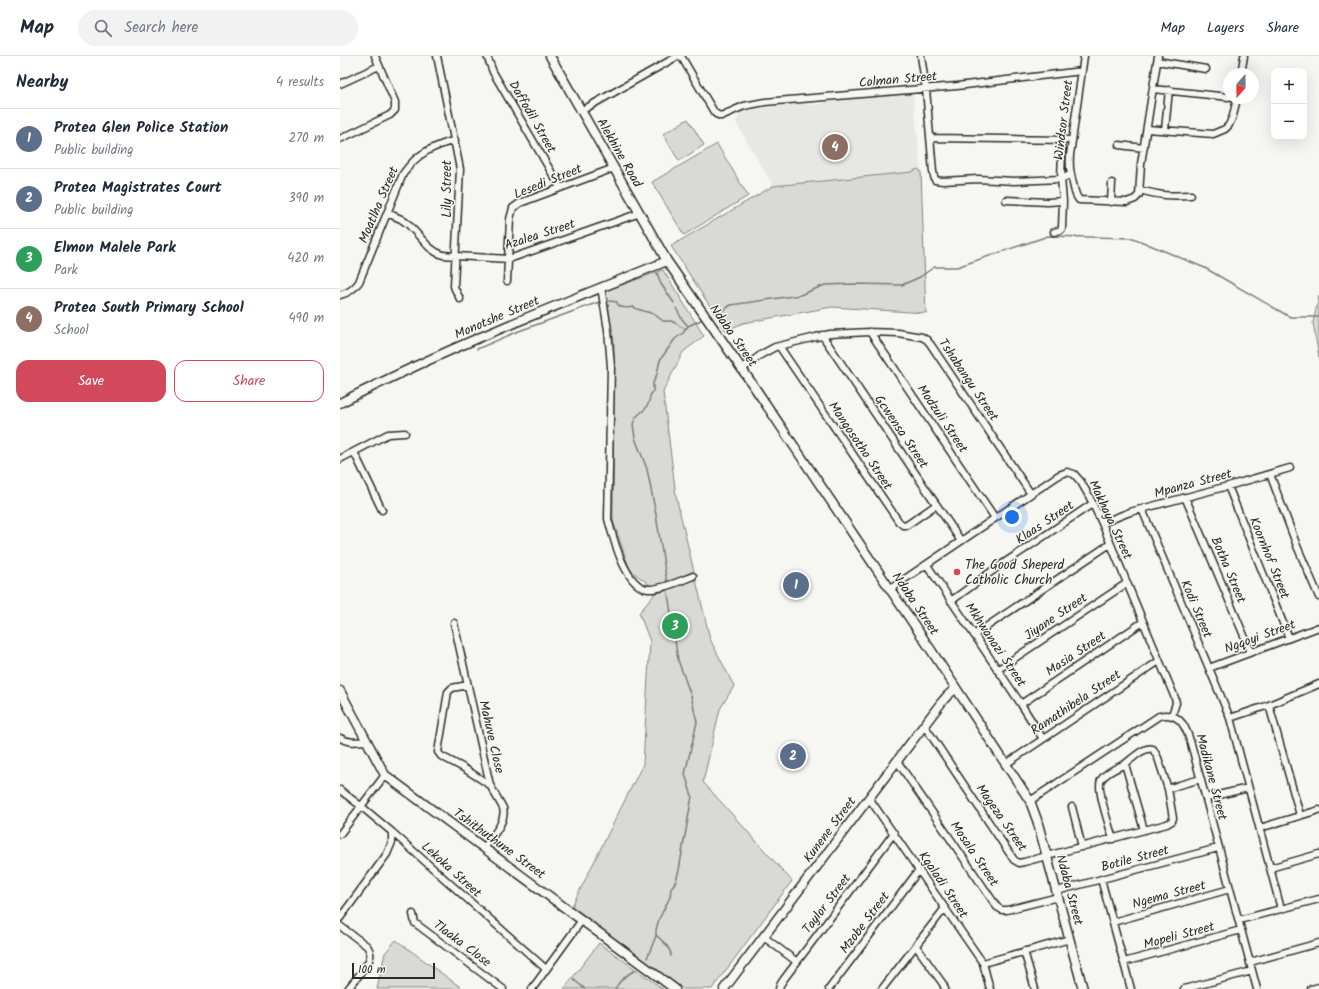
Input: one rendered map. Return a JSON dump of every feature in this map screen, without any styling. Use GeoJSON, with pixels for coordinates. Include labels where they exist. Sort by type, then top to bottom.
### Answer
{"type":"FeatureCollection","features":[{"type":"Feature","properties":{"kind":"street"},"geometry":{"type":"LineString","coordinates":[[340,139],[394,112],[396,107],[395,102],[374,56]]}},
{"type":"Feature","properties":{"kind":"street","name":"Lily Street"},"geometry":{"type":"LineString","coordinates":[[437,56],[460,169],[454,286],[460,300]]}},
{"type":"Feature","properties":{"kind":"street","name":"Daffodil Street"},"geometry":{"type":"LineString","coordinates":[[487,56],[493,72],[560,187]]}},
{"type":"Feature","properties":{"kind":"street","name":"Alekhine Road"},"geometry":{"type":"LineString","coordinates":[[550,56],[667,261]]}},
{"type":"Feature","properties":{"kind":"street"},"geometry":{"type":"LineString","coordinates":[[581,110],[680,56]]}},
{"type":"Feature","properties":{"kind":"street","name":"Colman Street"},"geometry":{"type":"LineString","coordinates":[[680,56],[714,112],[718,116],[724,116],[738,108],[751,104],[926,88],[1082,70]]}},
{"type":"Feature","properties":{"kind":"street"},"geometry":{"type":"LineString","coordinates":[[921,56],[926,88],[932,165],[935,180],[939,182],[978,179],[1014,181],[1061,179],[1070,175]]}},
{"type":"Feature","properties":{"kind":"street","name":"Windsor Street"},"geometry":{"type":"LineString","coordinates":[[1084,56],[1070,155],[1070,175],[1076,197],[1079,200],[1111,202]]}},
{"type":"Feature","properties":{"kind":"street"},"geometry":{"type":"LineString","coordinates":[[1242,68],[1244,56]]}},
{"type":"Feature","properties":{"kind":"street"},"geometry":{"type":"LineString","coordinates":[[1112,183],[1111,202],[1132,201],[1137,197],[1140,190],[1144,148],[1157,58],[1206,69]]}},
{"type":"Feature","properties":{"kind":"street"},"geometry":{"type":"LineString","coordinates":[[340,84],[379,66]]}},
{"type":"Feature","properties":{"kind":"street"},"geometry":{"type":"LineString","coordinates":[[1153,88],[1223,96]]}},
{"type":"Feature","properties":{"kind":"street"},"geometry":{"type":"LineString","coordinates":[[1165,130],[1169,90]]}},
{"type":"Feature","properties":{"kind":"street"},"geometry":{"type":"LineString","coordinates":[[1147,129],[1214,134],[1227,128],[1232,120],[1235,104]]}},
{"type":"Feature","properties":{"kind":"street"},"geometry":{"type":"LineString","coordinates":[[930,138],[1072,140]]}},
{"type":"Feature","properties":{"kind":"street","name":"Moatlha Street"},"geometry":{"type":"LineString","coordinates":[[340,295],[346,294],[359,282],[408,165],[425,152],[436,146],[455,140]]}},
{"type":"Feature","properties":{"kind":"street"},"geometry":{"type":"LineString","coordinates":[[1054,232],[1061,230],[1062,228],[1062,150],[1060,140]]}},
{"type":"Feature","properties":{"kind":"street"},"geometry":{"type":"LineString","coordinates":[[1119,145],[1144,148]]}},
{"type":"Feature","properties":{"kind":"street","name":"Lesedi Street"},"geometry":{"type":"LineString","coordinates":[[507,281],[510,220],[513,208],[520,203],[560,187],[614,168]]}},
{"type":"Feature","properties":{"kind":"street"},"geometry":{"type":"LineString","coordinates":[[1140,190],[1154,195],[1192,195]]}},
{"type":"Feature","properties":{"kind":"street"},"geometry":{"type":"LineString","coordinates":[[1006,200],[1048,202],[1062,200]]}},
{"type":"Feature","properties":{"kind":"street","name":"Azalea Street"},"geometry":{"type":"LineString","coordinates":[[387,213],[408,224],[429,247],[436,252],[444,255],[509,259],[640,213]]}},
{"type":"Feature","properties":{"kind":"street","name":"Monotshe Street"},"geometry":{"type":"LineString","coordinates":[[340,403],[404,371],[601,287],[667,261]]}},
{"type":"Feature","properties":{"kind":"street","name":"Ndaba Street"},"geometry":{"type":"LineString","coordinates":[[667,261],[742,369],[1030,801],[1036,816],[1083,989]]}},
{"type":"Feature","properties":{"kind":"street"},"geometry":{"type":"LineString","coordinates":[[601,287],[608,330],[611,368],[608,519],[614,540],[622,563],[639,587],[647,589],[659,588],[693,576]]}},
{"type":"Feature","properties":{"kind":"street","name":"Tshabangu Street"},"geometry":{"type":"LineString","coordinates":[[742,369],[762,354],[779,346],[822,335],[870,332],[915,335],[922,337],[927,340],[1031,494]]}},
{"type":"Feature","properties":{"kind":"street","name":"Modzuli Street"},"geometry":{"type":"LineString","coordinates":[[870,332],[995,518]]}},
{"type":"Feature","properties":{"kind":"street","name":"Gcwensa Street"},"geometry":{"type":"LineString","coordinates":[[822,335],[961,541]]}},
{"type":"Feature","properties":{"kind":"street","name":"Mangosotho Street"},"geometry":{"type":"LineString","coordinates":[[779,346],[899,522],[906,525],[910,524],[936,505]]}},
{"type":"Feature","properties":{"kind":"street"},"geometry":{"type":"LineString","coordinates":[[340,459],[388,434],[405,433]]}},
{"type":"Feature","properties":{"kind":"street"},"geometry":{"type":"LineString","coordinates":[[354,452],[382,510]]}},
{"type":"Feature","properties":{"kind":"street","name":"Mpanza Street"},"geometry":{"type":"LineString","coordinates":[[1102,523],[1115,517],[1142,509],[1290,468]]}},
{"type":"Feature","properties":{"kind":"street","name":"Makhaya Street"},"geometry":{"type":"LineString","coordinates":[[890,590],[1061,474],[1069,472],[1075,475],[1081,482],[1102,523],[1175,701],[1172,715]]}},
{"type":"Feature","properties":{"kind":"street"},"geometry":{"type":"LineString","coordinates":[[1270,474],[1297,546],[1319,597]]}},
{"type":"Feature","properties":{"kind":"street","name":"Koornhof Street"},"geometry":{"type":"LineString","coordinates":[[1228,486],[1289,638]]}},
{"type":"Feature","properties":{"kind":"street","name":"Botha Street"},"geometry":{"type":"LineString","coordinates":[[1185,497],[1251,652]]}},
{"type":"Feature","properties":{"kind":"street","name":"Klaas Street"},"geometry":{"type":"LineString","coordinates":[[951,601],[1007,561],[1092,504]]}},
{"type":"Feature","properties":{"kind":"street","name":"Kodi Street"},"geometry":{"type":"LineString","coordinates":[[1142,509],[1230,718],[1281,909]]}},
{"type":"Feature","properties":{"kind":"street"},"geometry":{"type":"LineString","coordinates":[[974,635],[1110,544]]}},
{"type":"Feature","properties":{"kind":"street","name":"Mkhwanazi Street"},"geometry":{"type":"LineString","coordinates":[[927,565],[1021,704],[1042,739]]}},
{"type":"Feature","properties":{"kind":"street","name":"Jiyane Street"},"geometry":{"type":"LineString","coordinates":[[997,670],[1127,583]]}},
{"type":"Feature","properties":{"kind":"street","name":"Mahuve Close"},"geometry":{"type":"LineString","coordinates":[[454,622],[490,785],[503,808],[504,814],[502,821],[484,848]]}},
{"type":"Feature","properties":{"kind":"street","name":"Masia Street"},"geometry":{"type":"LineString","coordinates":[[1021,704],[1143,622]]}},
{"type":"Feature","properties":{"kind":"street","name":"Ngqoyi Street"},"geometry":{"type":"LineString","coordinates":[[1209,668],[1319,627]]}},
{"type":"Feature","properties":{"kind":"street","name":"Ramathibela Street"},"geometry":{"type":"LineString","coordinates":[[1006,764],[1159,661]]}},
{"type":"Feature","properties":{"kind":"street"},"geometry":{"type":"LineString","coordinates":[[468,684],[452,688],[448,692],[438,752],[440,756],[490,785]]}},
{"type":"Feature","properties":{"kind":"street"},"geometry":{"type":"LineString","coordinates":[[1230,718],[1269,705],[1319,684]]}},
{"type":"Feature","properties":{"kind":"street","name":"Kunene Street"},"geometry":{"type":"LineString","coordinates":[[724,989],[924,725],[945,698],[956,688]]}},
{"type":"Feature","properties":{"kind":"street","name":"Tshithuthune Street"},"geometry":{"type":"LineString","coordinates":[[340,691],[342,702],[385,775],[675,989]]}},
{"type":"Feature","properties":{"kind":"street"},"geometry":{"type":"LineString","coordinates":[[1269,705],[1300,815]]}},
{"type":"Feature","properties":{"kind":"street"},"geometry":{"type":"LineString","coordinates":[[1030,801],[1159,716],[1164,714],[1172,715]]}},
{"type":"Feature","properties":{"kind":"street","name":"Madikane Street"},"geometry":{"type":"LineString","coordinates":[[1172,715],[1182,722],[1188,733],[1257,989]]}},
{"type":"Feature","properties":{"kind":"street","name":"Mageza Street"},"geometry":{"type":"LineString","coordinates":[[924,725],[1014,860],[1019,862],[1113,839],[1167,824],[1173,820],[1168,789],[1158,758],[1153,749],[1150,748],[1144,751],[1102,779],[1100,784],[1101,794],[1113,839]]}},
{"type":"Feature","properties":{"kind":"street"},"geometry":{"type":"LineString","coordinates":[[340,738],[353,743],[366,741]]}},
{"type":"Feature","properties":{"kind":"street","name":"Mosala Street"},"geometry":{"type":"LineString","coordinates":[[897,761],[997,907],[1002,910],[1008,910],[1057,894]]}},
{"type":"Feature","properties":{"kind":"street"},"geometry":{"type":"LineString","coordinates":[[1125,764],[1144,830]]}},
{"type":"Feature","properties":{"kind":"street"},"geometry":{"type":"LineString","coordinates":[[340,834],[385,775]]}},
{"type":"Feature","properties":{"kind":"street"},"geometry":{"type":"LineString","coordinates":[[1168,789],[1201,779]]}},
{"type":"Feature","properties":{"kind":"street"},"geometry":{"type":"LineString","coordinates":[[1206,798],[1248,788]]}},
{"type":"Feature","properties":{"kind":"street","name":"Lekoka Street"},"geometry":{"type":"LineString","coordinates":[[340,790],[392,832],[546,969]]}},
{"type":"Feature","properties":{"kind":"street","name":"Kgaladi Street"},"geometry":{"type":"LineString","coordinates":[[869,798],[983,963],[990,989]]}},
{"type":"Feature","properties":{"kind":"street","name":"Ndaba Street"},"geometry":{"type":"LineString","coordinates":[[1072,807],[1082,847]]}},
{"type":"Feature","properties":{"kind":"street"},"geometry":{"type":"LineString","coordinates":[[1260,828],[1319,810]]}},
{"type":"Feature","properties":{"kind":"street"},"geometry":{"type":"LineString","coordinates":[[340,918],[387,854],[392,842],[392,832]]}},
{"type":"Feature","properties":{"kind":"street","name":"Taylor Street"},"geometry":{"type":"LineString","coordinates":[[779,989],[781,982],[894,833]]}},
{"type":"Feature","properties":{"kind":"street","name":"Botile Street"},"geometry":{"type":"LineString","coordinates":[[1057,894],[1101,879],[1218,848]]}},
{"type":"Feature","properties":{"kind":"street"},"geometry":{"type":"LineString","coordinates":[[1270,868],[1319,854]]}},
{"type":"Feature","properties":{"kind":"street","name":"Mzobe Street"},"geometry":{"type":"LineString","coordinates":[[829,989],[919,870]]}},
{"type":"Feature","properties":{"kind":"street"},"geometry":{"type":"LineString","coordinates":[[1101,879],[1114,922],[1131,989]]}},
{"type":"Feature","properties":{"kind":"street","name":"Ngema Street"},"geometry":{"type":"LineString","coordinates":[[1114,922],[1230,889]]}},
{"type":"Feature","properties":{"kind":"street"},"geometry":{"type":"LineString","coordinates":[[1239,920],[1319,899]]}},
{"type":"Feature","properties":{"kind":"street"},"geometry":{"type":"LineString","coordinates":[[882,989],[945,908]]}},
{"type":"Feature","properties":{"kind":"street","name":"Tlaaka Close"},"geometry":{"type":"LineString","coordinates":[[413,914],[415,922],[503,989]]}},
{"type":"Feature","properties":{"kind":"street"},"geometry":{"type":"LineString","coordinates":[[532,989],[582,920]]}},
{"type":"Feature","properties":{"kind":"street"},"geometry":{"type":"LineString","coordinates":[[340,926],[370,949],[369,962],[348,989]]}},
{"type":"Feature","properties":{"kind":"street","name":"Mopeli Street"},"geometry":{"type":"LineString","coordinates":[[1124,962],[1241,930]]}},
{"type":"Feature","properties":{"kind":"street"},"geometry":{"type":"LineString","coordinates":[[764,937],[797,962]]}},
{"type":"Feature","properties":{"kind":"street"},"geometry":{"type":"LineString","coordinates":[[983,963],[1070,939]]}},
{"type":"Feature","properties":{"kind":"street"},"geometry":{"type":"LineString","coordinates":[[1250,962],[1319,943]]}},
{"type":"Feature","properties":{"kind":"street"},"geometry":{"type":"LineString","coordinates":[[916,946],[945,989]]}},
{"type":"Feature","properties":{"kind":"street"},"geometry":{"type":"LineString","coordinates":[[1024,951],[1034,989]]}},
{"type":"Feature","properties":{"kind":"street"},"geometry":{"type":"LineString","coordinates":[[1184,989],[1252,971]]}},
{"type":"Feature","properties":{"kind":"street"},"geometry":{"type":"LineString","coordinates":[[1311,989],[1319,987]]}},
{"type":"Feature","properties":{"kind":"shaded area"},"geometry":{"type":"Polygon","coordinates":[[[908,93],[913,94],[921,171],[917,169],[912,172],[773,186],[736,122],[741,111],[804,103],[808,105],[822,104],[824,102],[908,93]]]}},
{"type":"Feature","properties":{"kind":"shaded area"},"geometry":{"type":"Polygon","coordinates":[[[688,119],[704,145],[679,161],[663,134],[688,119]]]}},
{"type":"Feature","properties":{"kind":"shaded area"},"geometry":{"type":"Polygon","coordinates":[[[717,144],[748,196],[684,235],[652,182],[717,144]]]}},
{"type":"Feature","properties":{"kind":"shaded area"},"geometry":{"type":"Polygon","coordinates":[[[917,169],[921,171],[926,313],[832,307],[743,323],[726,331],[671,246],[773,186],[912,172],[917,169]]]}},
{"type":"Feature","properties":{"kind":"shaded area"},"geometry":{"type":"Polygon","coordinates":[[[663,270],[704,336],[683,352],[663,392],[676,496],[710,639],[734,686],[720,709],[703,782],[792,881],[712,989],[683,989],[572,906],[643,764],[650,641],[639,613],[654,595],[649,584],[630,570],[613,521],[614,341],[605,291],[663,270]]]}},
{"type":"Feature","properties":{"kind":"shaded area"},"geometry":{"type":"Polygon","coordinates":[[[1319,296],[1319,357],[1313,323],[1319,296]]]}},
{"type":"Feature","properties":{"kind":"shaded area"},"geometry":{"type":"Polygon","coordinates":[[[396,940],[463,989],[377,989],[385,953],[396,940]]]}},
{"type":"Feature","properties":{"kind":"shaded area"},"geometry":{"type":"Polygon","coordinates":[[[599,943],[663,989],[564,989],[599,943]]]}},
{"type":"Feature","properties":{"kind":"waterway"},"geometry":{"type":"LineString","coordinates":[[713,312],[720,312],[731,305],[800,295],[825,285],[902,285],[920,277],[934,267],[957,267],[1048,236],[1133,238],[1205,268],[1290,317],[1319,317]]}},
{"type":"Feature","properties":{"kind":"waterway"},"geometry":{"type":"LineString","coordinates":[[657,273],[661,284],[674,303]]}},
{"type":"Feature","properties":{"kind":"waterway"},"geometry":{"type":"LineString","coordinates":[[609,301],[617,302],[618,305],[624,308],[633,307],[654,314],[663,321],[671,321],[685,328]]}},
{"type":"Feature","properties":{"kind":"waterway"},"geometry":{"type":"LineString","coordinates":[[477,349],[519,331],[599,302]]}},
{"type":"Feature","properties":{"kind":"waterway"},"geometry":{"type":"LineString","coordinates":[[676,308],[688,326]]}},
{"type":"Feature","properties":{"kind":"waterway"},"geometry":{"type":"LineString","coordinates":[[667,583],[647,469],[635,438],[633,424],[636,417],[646,408],[649,402],[660,360],[675,339],[683,333],[688,326],[701,320]]}},
{"type":"Feature","properties":{"kind":"waterway"},"geometry":{"type":"LineString","coordinates":[[647,958],[656,936],[659,919],[670,897],[671,888],[676,881],[679,870],[692,796],[685,774],[697,722],[691,696],[678,660],[667,587]]}},
{"type":"Feature","properties":{"kind":"waterway"},"geometry":{"type":"LineString","coordinates":[[656,935],[668,947],[671,956]]}},
{"type":"Feature","properties":{"kind":"waterway"},"geometry":{"type":"LineString","coordinates":[[615,989],[624,977],[637,970]]}},
{"type":"Feature","properties":{"kind":"waterway"},"geometry":{"type":"LineString","coordinates":[[573,979],[585,989]]}},
{"type":"Feature","properties":{"kind":"place","name":"Protea South Primary School"},"geometry":{"type":"Point","coordinates":[835,147]}},
{"type":"Feature","properties":{"kind":"place","name":"The Good Sheperd Catholic Church"},"geometry":{"type":"Point","coordinates":[957,572]}},
{"type":"Feature","properties":{"kind":"place","name":"Protea Glen Police Station"},"geometry":{"type":"Point","coordinates":[796,585]}},
{"type":"Feature","properties":{"kind":"place","name":"Elmon Malele Park"},"geometry":{"type":"Point","coordinates":[675,626]}},
{"type":"Feature","properties":{"kind":"place","name":"Protea Magistrates Court"},"geometry":{"type":"Point","coordinates":[793,756]}}]}
